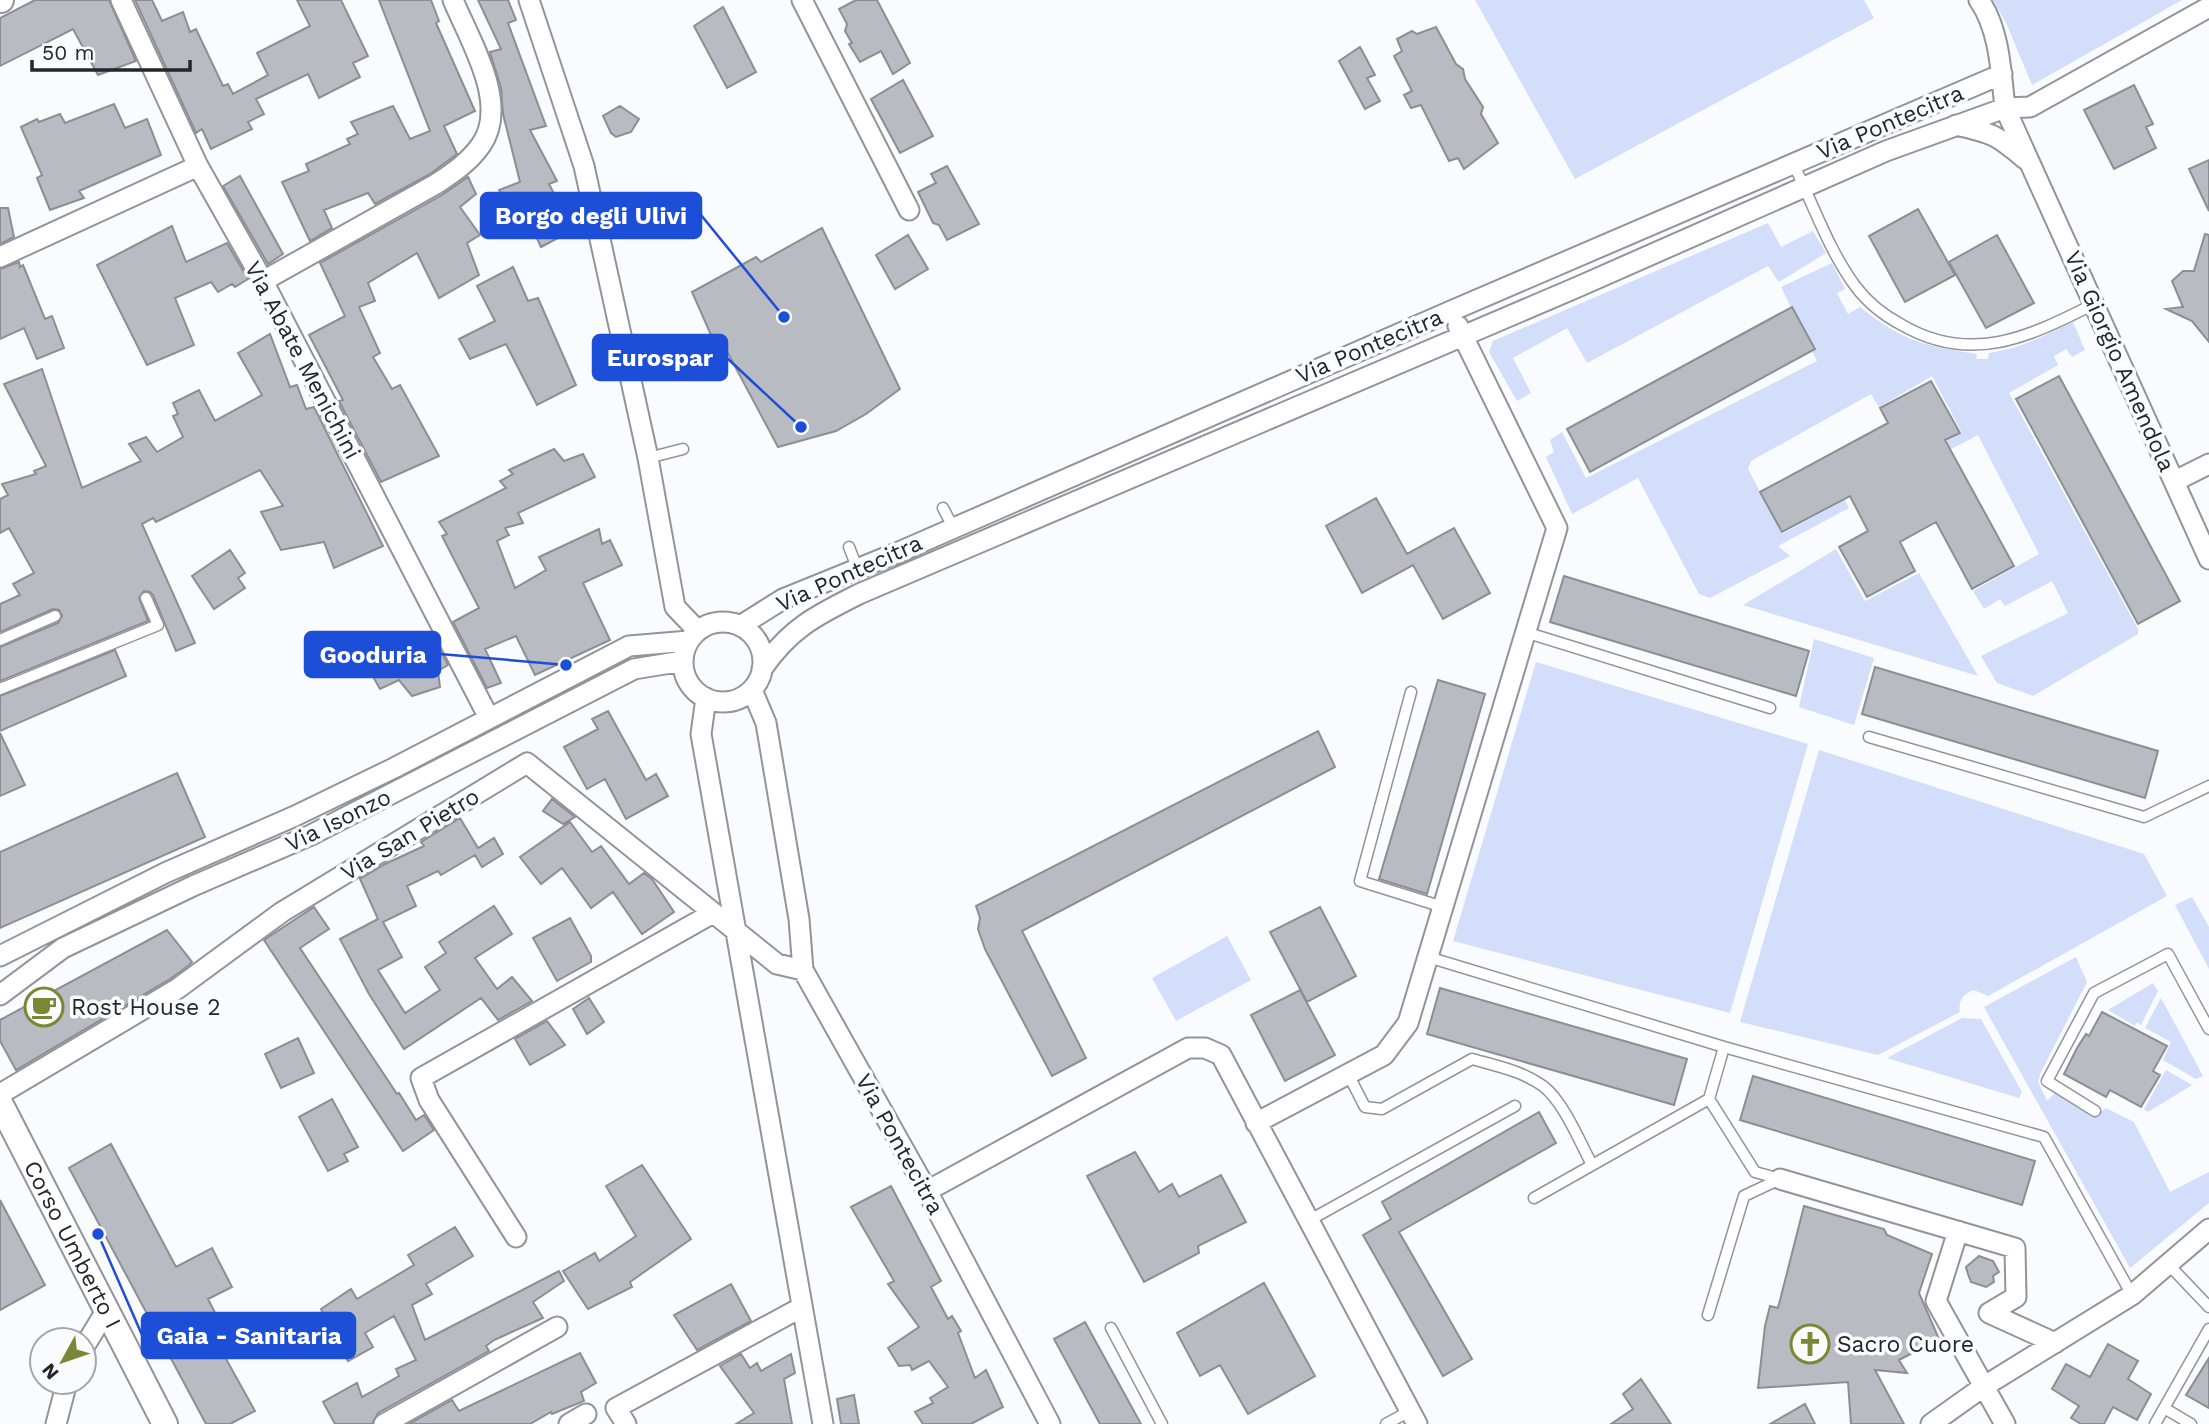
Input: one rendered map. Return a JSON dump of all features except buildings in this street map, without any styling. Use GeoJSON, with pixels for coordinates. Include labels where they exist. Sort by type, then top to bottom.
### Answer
{"type":"FeatureCollection","features":[{"type":"Feature","properties":{"kind":"street","name":"Via Abate Menichini"},"geometry":{"type":"LineString","coordinates":[[121,0],[198,166],[263,281],[489,718]]}},
{"type":"Feature","properties":{"kind":"street"},"geometry":{"type":"LineString","coordinates":[[263,281],[436,184],[463,166],[483,143],[491,120],[490,88],[453,0]]}},
{"type":"Feature","properties":{"kind":"street"},"geometry":{"type":"LineString","coordinates":[[529,0],[584,166],[648,457],[675,607],[694,636]]}},
{"type":"Feature","properties":{"kind":"street"},"geometry":{"type":"LineString","coordinates":[[802,0],[909,210]]}},
{"type":"Feature","properties":{"kind":"street","name":"Via Giorgio Amendola"},"geometry":{"type":"LineString","coordinates":[[1979,0],[1986,10],[1999,56],[2006,108],[2209,559]]}},
{"type":"Feature","properties":{"kind":"street","name":"Via Pontecitra"},"geometry":{"type":"LineString","coordinates":[[762,669],[776,648],[794,631],[859,594],[1463,336],[1886,151],[2006,108],[2030,107],[2209,7]]}},
{"type":"Feature","properties":{"kind":"street","name":"Via Pontecitra"},"geometry":{"type":"LineString","coordinates":[[740,626],[783,599],[858,569],[1793,162],[2002,74]]}},
{"type":"Feature","properties":{"kind":"street","name":"Via Giorgio Amendola"},"geometry":{"type":"LineString","coordinates":[[1955,125],[2001,138],[2030,162]]}},
{"type":"Feature","properties":{"kind":"street"},"geometry":{"type":"LineString","coordinates":[[0,257],[198,166]]}},
{"type":"Feature","properties":{"kind":"street"},"geometry":{"type":"LineString","coordinates":[[1256,1123],[1384,1055],[1408,1023],[1557,528],[1451,310]]}},
{"type":"Feature","properties":{"kind":"street"},"geometry":{"type":"LineString","coordinates":[[2175,481],[2209,464]]}},
{"type":"Feature","properties":{"kind":"street"},"geometry":{"type":"LineString","coordinates":[[727,622],[740,626],[754,636],[763,659],[762,669],[752,690],[741,698],[722,702],[706,698],[690,684],[683,661],[694,636],[715,623],[727,622]]}},
{"type":"Feature","properties":{"kind":"street","name":"Via Isonzo"},"geometry":{"type":"LineString","coordinates":[[0,956],[165,873],[332,798],[629,646],[694,636]]}},
{"type":"Feature","properties":{"kind":"street","name":"Via Isonzo"},"geometry":{"type":"LineString","coordinates":[[0,995],[63,948],[193,886],[311,835],[634,669],[683,661]]}},
{"type":"Feature","properties":{"kind":"street","name":"Via Pontecitra"},"geometry":{"type":"LineString","coordinates":[[752,690],[766,723],[799,919],[803,970],[927,1191],[1050,1424]]}},
{"type":"Feature","properties":{"kind":"street"},"geometry":{"type":"LineString","coordinates":[[706,698],[701,734],[823,1424]]}},
{"type":"Feature","properties":{"kind":"street","name":"Via San Pietro"},"geometry":{"type":"LineString","coordinates":[[0,1094],[177,989],[282,912],[527,763],[777,964],[803,970]]}},
{"type":"Feature","properties":{"kind":"street"},"geometry":{"type":"LineString","coordinates":[[516,1237],[429,1100],[421,1078],[713,914]]}},
{"type":"Feature","properties":{"kind":"street"},"geometry":{"type":"LineString","coordinates":[[927,1191],[1188,1048],[1205,1048],[1221,1055],[1413,1417]]}},
{"type":"Feature","properties":{"kind":"street","name":"Corso Umberto I"},"geometry":{"type":"LineString","coordinates":[[0,1103],[165,1424]]}},
{"type":"Feature","properties":{"kind":"street"},"geometry":{"type":"LineString","coordinates":[[1780,1180],[2015,1248],[2015,1297],[1989,1313],[2054,1343]]}},
{"type":"Feature","properties":{"kind":"street"},"geometry":{"type":"LineString","coordinates":[[1931,1424],[1983,1387],[2132,1295],[2209,1229]]}},
{"type":"Feature","properties":{"kind":"street"},"geometry":{"type":"LineString","coordinates":[[1958,1231],[1936,1301],[2005,1424]]}},
{"type":"Feature","properties":{"kind":"street"},"geometry":{"type":"LineString","coordinates":[[626,1424],[616,1408],[802,1307]]}},
{"type":"Feature","properties":{"kind":"street"},"geometry":{"type":"LineString","coordinates":[[97,1326],[106,1311]]}},
{"type":"Feature","properties":{"kind":"street"},"geometry":{"type":"LineString","coordinates":[[384,1424],[557,1327]]}},
{"type":"Feature","properties":{"kind":"street"},"geometry":{"type":"LineString","coordinates":[[55,1424],[63,1396]]}},
{"type":"Feature","properties":{"kind":"lane"},"geometry":{"type":"LineString","coordinates":[[1793,162],[1837,256],[1857,289],[1886,316],[1922,337],[1962,345],[2007,341],[2041,331],[2094,304]]}},
{"type":"Feature","properties":{"kind":"lane"},"geometry":{"type":"LineString","coordinates":[[648,457],[683,449]]}},
{"type":"Feature","properties":{"kind":"lane"},"geometry":{"type":"LineString","coordinates":[[943,508],[953,527]]}},
{"type":"Feature","properties":{"kind":"lane"},"geometry":{"type":"LineString","coordinates":[[849,547],[858,569]]}},
{"type":"Feature","properties":{"kind":"lane"},"geometry":{"type":"LineString","coordinates":[[0,689],[158,625],[146,598]]}},
{"type":"Feature","properties":{"kind":"lane"},"geometry":{"type":"LineString","coordinates":[[0,640],[55,616]]}},
{"type":"Feature","properties":{"kind":"lane"},"geometry":{"type":"LineString","coordinates":[[1525,632],[1770,708]]}},
{"type":"Feature","properties":{"kind":"lane"},"geometry":{"type":"LineString","coordinates":[[1411,692],[1360,881],[1443,907]]}},
{"type":"Feature","properties":{"kind":"lane"},"geometry":{"type":"LineString","coordinates":[[1869,737],[2144,817],[2209,786]]}},
{"type":"Feature","properties":{"kind":"lane"},"geometry":{"type":"LineString","coordinates":[[2095,1111],[2047,1081],[2094,993],[2168,954],[2209,1029]]}},
{"type":"Feature","properties":{"kind":"lane"},"geometry":{"type":"LineString","coordinates":[[1428,957],[1724,1047],[2045,1137],[2132,1295]]}},
{"type":"Feature","properties":{"kind":"lane"},"geometry":{"type":"LineString","coordinates":[[1534,1198],[1709,1099],[1724,1047]]}},
{"type":"Feature","properties":{"kind":"lane"},"geometry":{"type":"LineString","coordinates":[[1348,1074],[1364,1107],[1382,1110],[1472,1059],[1515,1071],[1545,1087],[1558,1103],[1592,1165]]}},
{"type":"Feature","properties":{"kind":"lane"},"geometry":{"type":"LineString","coordinates":[[1709,1099],[1755,1172],[1780,1180]]}},
{"type":"Feature","properties":{"kind":"lane"},"geometry":{"type":"LineString","coordinates":[[1308,1221],[1515,1106]]}},
{"type":"Feature","properties":{"kind":"lane"},"geometry":{"type":"LineString","coordinates":[[1708,1315],[1744,1196],[1780,1180]]}},
{"type":"Feature","properties":{"kind":"lane"},"geometry":{"type":"LineString","coordinates":[[2169,1265],[2209,1307]]}},
{"type":"Feature","properties":{"kind":"lane"},"geometry":{"type":"LineString","coordinates":[[1111,1328],[1162,1424]]}},
{"type":"Feature","properties":{"kind":"lane"},"geometry":{"type":"LineString","coordinates":[[2155,1424],[2209,1329]]}},
{"type":"Feature","properties":{"kind":"lane"},"geometry":{"type":"LineString","coordinates":[[2164,1408],[2191,1424]]}},
{"type":"Feature","properties":{"kind":"lane"},"geometry":{"type":"LineString","coordinates":[[1386,1424],[1413,1417]]}},
{"type":"Feature","properties":{"kind":"shaded area"},"geometry":{"type":"Polygon","coordinates":[[[1475,0],[1864,0],[1874,18],[1575,179],[1475,0]]]}},
{"type":"Feature","properties":{"kind":"shaded area"},"geometry":{"type":"Polygon","coordinates":[[[1993,0],[2182,0],[2032,85],[2007,25],[1993,0]]]}},
{"type":"Feature","properties":{"kind":"shaded area"},"geometry":{"type":"Polygon","coordinates":[[[1768,223],[1781,247],[1813,231],[1826,253],[1779,282],[1768,266],[1587,363],[1567,328],[1513,358],[1531,393],[1517,401],[1489,352],[1493,341],[1768,223]]]}},
{"type":"Feature","properties":{"kind":"shaded area"},"geometry":{"type":"Polygon","coordinates":[[[1832,263],[1845,289],[1837,293],[1848,314],[1860,307],[1902,335],[1928,345],[1977,354],[1976,359],[1988,359],[1989,353],[2022,345],[2073,322],[2085,350],[2072,357],[2066,349],[2054,356],[2058,365],[2009,393],[2138,629],[2138,634],[2033,696],[1997,683],[1981,656],[2068,613],[2052,581],[2005,606],[2000,599],[1984,609],[1973,591],[2039,554],[1978,435],[1936,457],[1932,449],[1962,433],[1932,376],[1879,407],[1871,394],[1751,461],[1748,469],[1782,534],[1845,500],[1849,508],[1778,546],[1790,556],[1710,598],[1699,594],[1638,478],[1572,514],[1546,457],[1554,452],[1550,440],[1562,432],[1586,478],[1817,361],[1781,287],[1832,263]]]}},
{"type":"Feature","properties":{"kind":"shaded area"},"geometry":{"type":"Polygon","coordinates":[[[1836,549],[1865,601],[1919,573],[1978,676],[1743,605],[1836,549]]]}},
{"type":"Feature","properties":{"kind":"shaded area"},"geometry":{"type":"Polygon","coordinates":[[[1814,639],[1874,658],[1854,725],[1799,707],[1814,639]]]}},
{"type":"Feature","properties":{"kind":"shaded area"},"geometry":{"type":"Polygon","coordinates":[[[1536,662],[1808,744],[1730,1013],[1453,941],[1536,662]]]}},
{"type":"Feature","properties":{"kind":"shaded area"},"geometry":{"type":"Polygon","coordinates":[[[1819,750],[2144,854],[2167,896],[1988,996],[1974,990],[1970,992],[1961,1001],[1960,1012],[1878,1055],[1740,1022],[1819,750]]]}},
{"type":"Feature","properties":{"kind":"shaded area"},"geometry":{"type":"Polygon","coordinates":[[[2192,897],[2209,927],[2209,969],[2175,905],[2192,897]]]}},
{"type":"Feature","properties":{"kind":"shaded area"},"geometry":{"type":"Polygon","coordinates":[[[1227,936],[1251,980],[1176,1021],[1152,978],[1227,936]]]}},
{"type":"Feature","properties":{"kind":"shaded area"},"geometry":{"type":"Polygon","coordinates":[[[2076,957],[2087,982],[2041,1072],[2038,1082],[2047,1101],[2055,1093],[2092,1117],[2106,1108],[2134,1122],[2170,1192],[2209,1172],[2209,1203],[2130,1268],[1984,1007],[2076,957]]]}},
{"type":"Feature","properties":{"kind":"shaded area"},"geometry":{"type":"Polygon","coordinates":[[[2153,983],[2158,991],[2141,1025],[2137,1022],[2135,1026],[2108,1010],[2153,983]]]}},
{"type":"Feature","properties":{"kind":"shaded area"},"geometry":{"type":"Polygon","coordinates":[[[2161,998],[2203,1076],[2196,1079],[2163,1060],[2171,1042],[2145,1028],[2161,998]]]}},
{"type":"Feature","properties":{"kind":"shaded area"},"geometry":{"type":"Polygon","coordinates":[[[1962,1018],[1981,1019],[2022,1092],[2019,1098],[1887,1058],[1962,1018]]]}},
{"type":"Feature","properties":{"kind":"shaded area"},"geometry":{"type":"Polygon","coordinates":[[[2166,1070],[2192,1085],[2148,1112],[2144,1109],[2166,1070]]]}},
{"type":"Feature","properties":{"kind":"place","name":"Borgo degli Ulivi"},"geometry":{"type":"Point","coordinates":[784,317]}},
{"type":"Feature","properties":{"kind":"place","name":"Eurospar"},"geometry":{"type":"Point","coordinates":[801,427]}},
{"type":"Feature","properties":{"kind":"place","name":"Gooduria"},"geometry":{"type":"Point","coordinates":[566,665]}},
{"type":"Feature","properties":{"kind":"place","name":"Rost House 2"},"geometry":{"type":"Point","coordinates":[44,1007]}},
{"type":"Feature","properties":{"kind":"place","name":"Gaia - Sanitaria"},"geometry":{"type":"Point","coordinates":[98,1234]}},
{"type":"Feature","properties":{"kind":"place","name":"Sacro Cuore"},"geometry":{"type":"Point","coordinates":[1810,1344]}}]}
